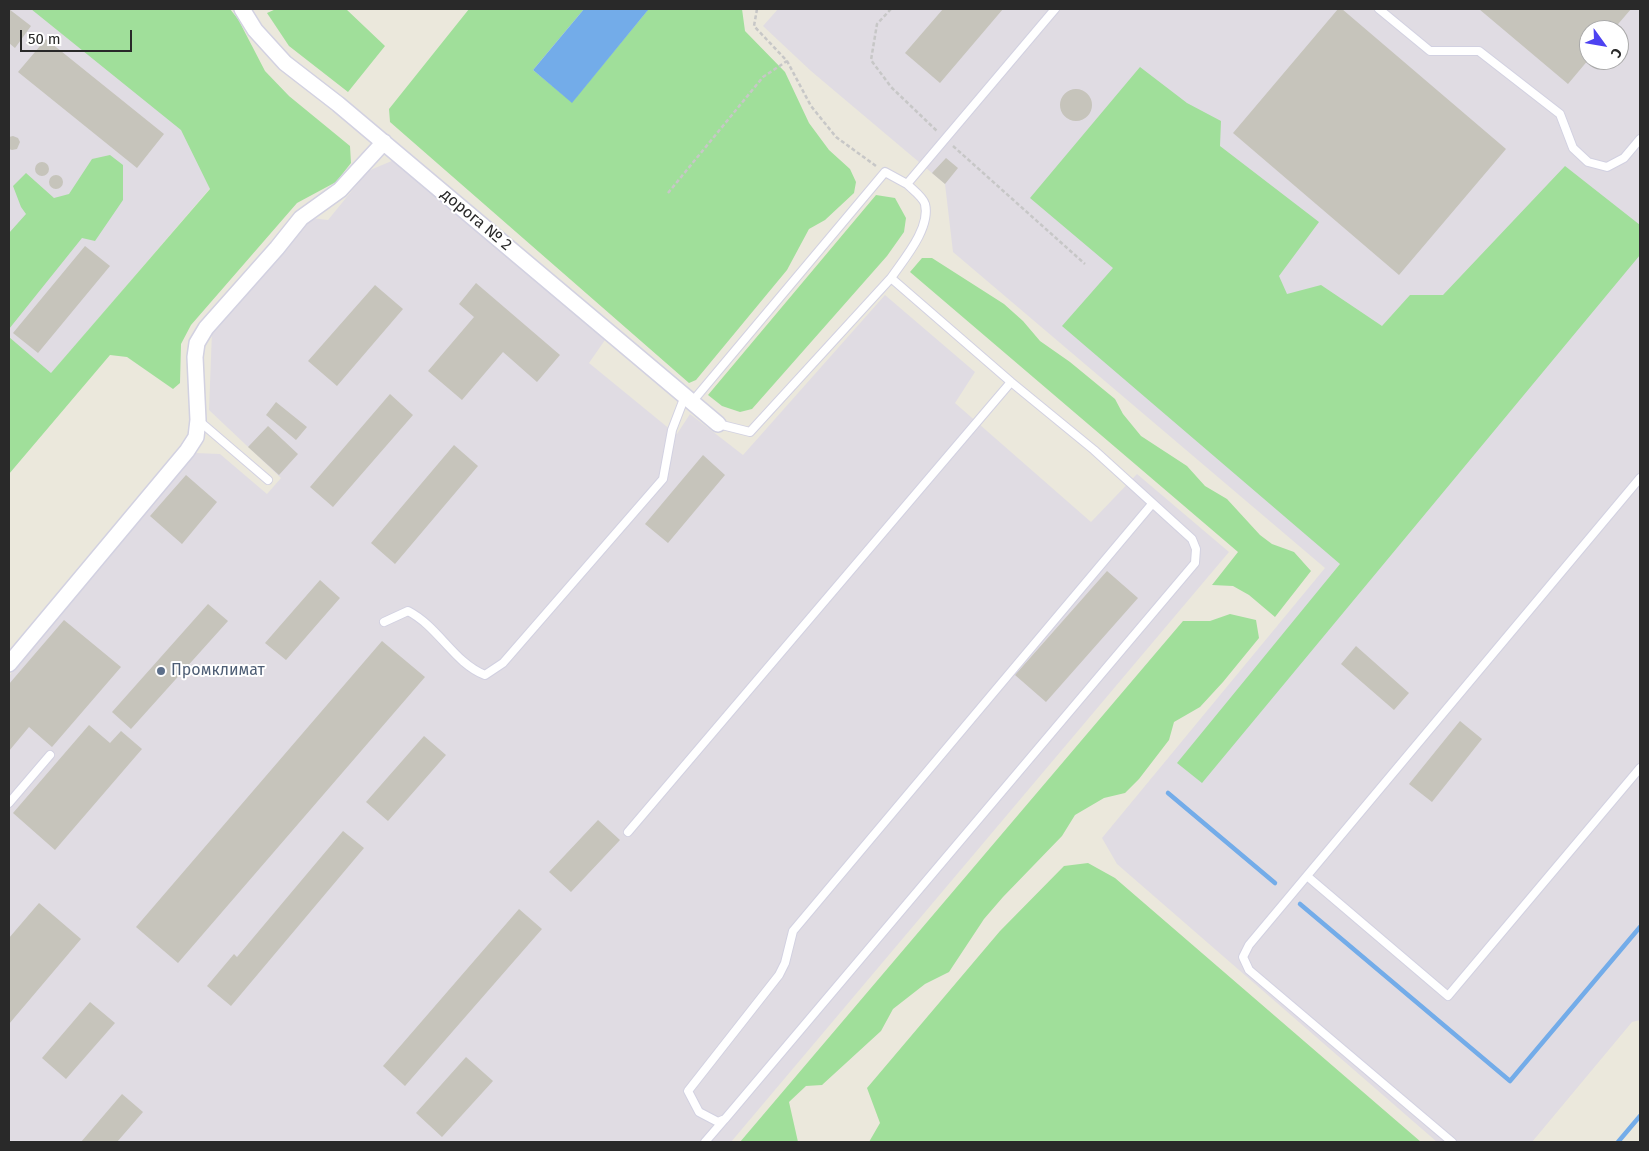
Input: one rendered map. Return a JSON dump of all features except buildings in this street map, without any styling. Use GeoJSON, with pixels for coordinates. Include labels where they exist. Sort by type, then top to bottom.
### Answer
{"type":"FeatureCollection","features":[{"type":"Feature","properties":{"kind":"street","name":"дорога № 2"},"geometry":{"type":"LineString","coordinates":[[242,9],[255,30],[285,62],[384,142],[718,424]]}},
{"type":"Feature","properties":{"kind":"street"},"geometry":{"type":"LineString","coordinates":[[9,664],[187,451],[196,437],[198,420],[196,343],[206,328],[301,218],[340,190],[384,142]]}},
{"type":"Feature","properties":{"kind":"lane"},"geometry":{"type":"LineString","coordinates":[[907,184],[1056,9]]}},
{"type":"Feature","properties":{"kind":"lane"},"geometry":{"type":"LineString","coordinates":[[1379,9],[1430,52],[1479,51],[1560,114],[1572,148],[1588,162],[1607,168],[1624,158],[1640,139]]}},
{"type":"Feature","properties":{"kind":"lane"},"geometry":{"type":"LineString","coordinates":[[384,622],[408,612],[421,618],[472,670],[485,674],[503,663],[664,479],[672,430],[688,399],[885,172],[907,184],[925,203],[926,216],[920,234],[891,278],[750,432],[718,424]]}},
{"type":"Feature","properties":{"kind":"lane"},"geometry":{"type":"LineString","coordinates":[[705,1142],[1195,563],[1196,549],[1192,540],[1094,450],[1011,382],[891,278]]}},
{"type":"Feature","properties":{"kind":"lane"},"geometry":{"type":"LineString","coordinates":[[628,832],[1011,382]]}},
{"type":"Feature","properties":{"kind":"lane"},"geometry":{"type":"LineString","coordinates":[[198,420],[268,480]]}},
{"type":"Feature","properties":{"kind":"lane"},"geometry":{"type":"LineString","coordinates":[[1452,1142],[1249,970],[1243,957],[1249,945],[1640,478]]}},
{"type":"Feature","properties":{"kind":"lane"},"geometry":{"type":"LineString","coordinates":[[725,1119],[718,1122],[699,1112],[688,1092],[779,975],[785,964],[793,931],[1152,504]]}},
{"type":"Feature","properties":{"kind":"lane"},"geometry":{"type":"LineString","coordinates":[[9,803],[50,755]]}},
{"type":"Feature","properties":{"kind":"lane"},"geometry":{"type":"LineString","coordinates":[[1307,876],[1448,996],[1640,768]]}},
{"type":"Feature","properties":{"kind":"path"},"geometry":{"type":"LineString","coordinates":[[757,9],[754,26],[787,61],[811,106],[836,137],[885,172]]}},
{"type":"Feature","properties":{"kind":"path"},"geometry":{"type":"LineString","coordinates":[[891,9],[877,24],[871,60],[892,87],[945,138],[1085,264]]}},
{"type":"Feature","properties":{"kind":"path"},"geometry":{"type":"LineString","coordinates":[[668,193],[764,77],[787,61]]}},
{"type":"Feature","properties":{"kind":"shaded area"},"geometry":{"type":"Polygon","coordinates":[[[9,9],[201,9],[289,96],[9,423],[9,9]]]}},
{"type":"Feature","properties":{"kind":"shaded area"},"geometry":{"type":"Polygon","coordinates":[[[778,9],[1640,9],[1640,1020],[1632,1022],[1532,1142],[1437,1142],[1117,864],[1102,838],[1325,568],[953,252],[945,184],[811,71],[763,26],[778,9]]]}},
{"type":"Feature","properties":{"kind":"shaded area"},"geometry":{"type":"Polygon","coordinates":[[[394,160],[605,340],[589,363],[677,434],[690,414],[743,455],[885,295],[975,372],[955,403],[1091,522],[1137,474],[1229,552],[731,1142],[9,1142],[9,676],[195,453],[220,454],[267,494],[281,478],[209,410],[212,331],[312,218],[328,220],[368,171],[394,160]]]}},
{"type":"Feature","properties":{"kind":"green space"},"geometry":{"type":"Polygon","coordinates":[[[31,9],[230,9],[238,19],[265,71],[289,96],[350,146],[351,163],[336,182],[297,203],[191,325],[181,344],[180,383],[173,389],[127,357],[110,355],[9,474],[9,337],[51,373],[210,189],[181,130],[31,9]]]}},
{"type":"Feature","properties":{"kind":"green space"},"geometry":{"type":"Polygon","coordinates":[[[276,9],[346,9],[385,46],[348,92],[289,46],[267,13],[276,9]]]}},
{"type":"Feature","properties":{"kind":"green space"},"geometry":{"type":"Polygon","coordinates":[[[469,9],[584,9],[533,70],[572,102],[647,11],[646,9],[742,9],[745,31],[785,72],[809,123],[829,150],[850,169],[856,182],[854,193],[825,220],[809,229],[787,270],[696,380],[689,383],[390,122],[389,109],[469,9]]]}},
{"type":"Feature","properties":{"kind":"green space"},"geometry":{"type":"Polygon","coordinates":[[[1140,67],[1187,103],[1221,121],[1220,146],[1319,222],[1279,276],[1287,294],[1321,285],[1382,326],[1410,295],[1443,295],[1565,166],[1640,225],[1640,255],[1202,783],[1177,763],[1340,564],[1062,326],[1113,268],[1030,198],[1140,67]]]}},
{"type":"Feature","properties":{"kind":"green space"},"geometry":{"type":"Polygon","coordinates":[[[110,155],[123,165],[123,200],[95,241],[82,238],[9,329],[9,233],[26,214],[21,207],[13,186],[26,173],[54,198],[69,194],[92,159],[110,155]]]}},
{"type":"Feature","properties":{"kind":"green space"},"geometry":{"type":"Polygon","coordinates":[[[876,195],[895,198],[906,218],[904,232],[887,256],[752,409],[740,412],[722,406],[708,395],[876,195]]]}},
{"type":"Feature","properties":{"kind":"green space"},"geometry":{"type":"Polygon","coordinates":[[[922,258],[932,258],[1004,304],[1023,321],[1040,341],[1070,362],[1115,399],[1123,414],[1141,436],[1187,466],[1205,486],[1227,499],[1260,535],[1272,544],[1294,552],[1311,571],[1275,617],[1249,595],[1233,586],[1212,585],[1238,552],[910,272],[922,258]]]}},
{"type":"Feature","properties":{"kind":"green space"},"geometry":{"type":"Polygon","coordinates":[[[1230,614],[1256,620],[1259,638],[1200,707],[1174,722],[1169,740],[1139,779],[1125,793],[1104,798],[1075,815],[1062,836],[984,919],[949,972],[925,984],[893,1009],[881,1031],[822,1085],[806,1086],[789,1102],[798,1142],[740,1142],[1183,621],[1210,621],[1230,614]]]}},
{"type":"Feature","properties":{"kind":"green space"},"geometry":{"type":"Polygon","coordinates":[[[1088,863],[1115,878],[1421,1142],[869,1142],[880,1123],[867,1088],[1000,931],[1064,866],[1088,863]]]}},
{"type":"Feature","properties":{"kind":"water"},"geometry":{"type":"Polygon","coordinates":[[[584,9],[648,10],[572,103],[533,70],[584,9]]]}},
{"type":"Feature","properties":{"kind":"waterway"},"geometry":{"type":"LineString","coordinates":[[1168,793],[1275,883]]}},
{"type":"Feature","properties":{"kind":"waterway"},"geometry":{"type":"LineString","coordinates":[[1300,904],[1510,1081],[1640,927]]}},
{"type":"Feature","properties":{"kind":"waterway"},"geometry":{"type":"LineString","coordinates":[[1618,1142],[1640,1116]]}},
{"type":"Feature","properties":{"kind":"place","name":"Промклимат"},"geometry":{"type":"Point","coordinates":[161,671]}}]}
